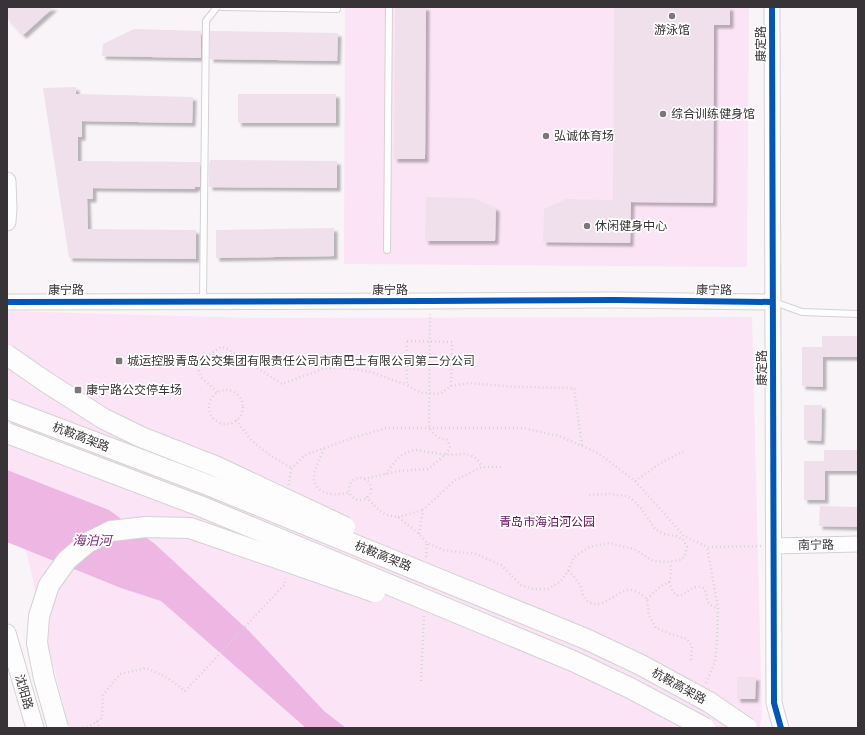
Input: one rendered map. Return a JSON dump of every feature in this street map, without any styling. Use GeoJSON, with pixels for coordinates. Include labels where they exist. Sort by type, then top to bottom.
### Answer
{"type":"FeatureCollection","features":[{"type":"Feature","properties":{"kind":"highway"},"geometry":{"type":"LineString","coordinates":[[7,355],[46,382],[110,422],[141,437],[215,466],[586,639]]}},
{"type":"Feature","properties":{"kind":"highway","name":"杭鞍高架路"},"geometry":{"type":"LineString","coordinates":[[7,409],[208,485],[586,639],[641,665],[708,702],[747,728]]}},
{"type":"Feature","properties":{"kind":"highway","name":"杭鞍高架路"},"geometry":{"type":"LineString","coordinates":[[7,433],[200,506],[573,661],[630,688],[705,728]]}},
{"type":"Feature","properties":{"kind":"highway"},"geometry":{"type":"LineString","coordinates":[[58,728],[44,678],[37,643],[39,616],[49,586],[67,560],[87,543],[112,531],[146,527],[190,528],[573,661]]}},
{"type":"Feature","properties":{"kind":"main road"},"geometry":{"type":"LineString","coordinates":[[7,181],[7,222]]}},
{"type":"Feature","properties":{"kind":"main road","name":"沈阳路"},"geometry":{"type":"LineString","coordinates":[[7,633],[35,728]]}},
{"type":"Feature","properties":{"kind":"street","name":"康定路"},"geometry":{"type":"LineString","coordinates":[[772,7],[774,703],[781,728]]}},
{"type":"Feature","properties":{"kind":"street","name":"康宁路"},"geometry":{"type":"LineString","coordinates":[[7,302],[615,300],[772,302]]}},
{"type":"Feature","properties":{"kind":"street","name":"南宁路"},"geometry":{"type":"LineString","coordinates":[[774,546],[858,544]]}},
{"type":"Feature","properties":{"kind":"lane"},"geometry":{"type":"LineString","coordinates":[[203,301],[206,21],[217,7]]}},
{"type":"Feature","properties":{"kind":"lane"},"geometry":{"type":"LineString","coordinates":[[222,7],[338,9]]}},
{"type":"Feature","properties":{"kind":"lane"},"geometry":{"type":"LineString","coordinates":[[387,250],[389,7]]}},
{"type":"Feature","properties":{"kind":"lane"},"geometry":{"type":"LineString","coordinates":[[772,302],[802,312],[858,314]]}},
{"type":"Feature","properties":{"kind":"path"},"geometry":{"type":"LineString","coordinates":[[364,479],[367,481],[370,488],[369,494],[360,500],[351,495],[349,488],[351,482],[357,478],[364,479],[399,471],[428,469],[450,448],[449,442],[444,438],[437,436],[430,428],[430,301]]}},
{"type":"Feature","properties":{"kind":"path"},"geometry":{"type":"LineString","coordinates":[[407,385],[407,341],[452,342],[452,386]]}},
{"type":"Feature","properties":{"kind":"path"},"geometry":{"type":"LineString","coordinates":[[217,392],[202,378],[194,361],[221,347],[226,348],[282,384],[323,369],[344,367],[371,372],[407,385],[421,393],[440,394],[452,386],[469,383],[517,387],[574,388],[582,446]]}},
{"type":"Feature","properties":{"kind":"path"},"geometry":{"type":"LineString","coordinates":[[222,390],[234,391],[242,399],[243,405],[243,411],[236,420],[226,424],[220,423],[216,420],[209,411],[212,396],[222,390]]}},
{"type":"Feature","properties":{"kind":"path"},"geometry":{"type":"LineString","coordinates":[[236,420],[251,440],[272,456],[292,468]]}},
{"type":"Feature","properties":{"kind":"path"},"geometry":{"type":"LineString","coordinates":[[430,428],[523,428],[559,436],[598,453],[635,481],[684,536],[707,547],[774,546]]}},
{"type":"Feature","properties":{"kind":"path"},"geometry":{"type":"LineString","coordinates":[[324,448],[315,474],[314,480],[316,484],[320,489],[331,494],[336,495],[350,492]]}},
{"type":"Feature","properties":{"kind":"path"},"geometry":{"type":"LineString","coordinates":[[386,474],[397,458],[417,450],[444,455],[465,454],[472,456],[482,467]]}},
{"type":"Feature","properties":{"kind":"path"},"geometry":{"type":"LineString","coordinates":[[635,481],[659,464],[686,450]]}},
{"type":"Feature","properties":{"kind":"path"},"geometry":{"type":"LineString","coordinates":[[366,497],[386,515],[398,517],[423,510],[454,481],[482,467],[501,467]]}},
{"type":"Feature","properties":{"kind":"path"},"geometry":{"type":"LineString","coordinates":[[398,517],[427,543],[443,550],[476,554],[501,565],[521,585],[532,589],[548,589],[561,581],[568,571],[574,557],[589,547],[609,543],[634,549],[653,561],[671,562],[681,560],[685,555],[687,547],[683,539],[664,534],[655,529],[641,508],[627,496],[614,494],[588,495]]}},
{"type":"Feature","properties":{"kind":"path"},"geometry":{"type":"LineString","coordinates":[[418,534],[423,510]]}},
{"type":"Feature","properties":{"kind":"path"},"geometry":{"type":"LineString","coordinates":[[703,687],[707,681],[714,662],[717,642],[718,608],[707,547]]}},
{"type":"Feature","properties":{"kind":"path"},"geometry":{"type":"LineString","coordinates":[[671,562],[671,576],[669,582],[675,594],[680,596],[689,589],[702,587],[705,590],[708,603],[718,608]]}},
{"type":"Feature","properties":{"kind":"path"},"geometry":{"type":"LineString","coordinates":[[568,571],[575,577],[581,587],[583,597],[590,603],[606,602],[629,590],[638,592],[647,599],[649,616],[656,628],[687,639],[692,646],[691,662]]}},
{"type":"Feature","properties":{"kind":"path"},"geometry":{"type":"LineString","coordinates":[[647,599],[661,586],[669,582]]}},
{"type":"Feature","properties":{"kind":"path"},"geometry":{"type":"LineString","coordinates":[[83,728],[88,727],[102,718],[103,695],[120,674],[146,668],[168,678],[185,691],[248,624]]}},
{"type":"Feature","properties":{"kind":"path"},"geometry":{"type":"LineString","coordinates":[[97,721],[100,728]]}},
{"type":"Feature","properties":{"kind":"green space","name":"弘诚体育场"},"geometry":{"type":"Polygon","coordinates":[[[345,7],[749,7],[747,267],[344,264],[345,7]]]}},
{"type":"Feature","properties":{"kind":"green space","name":"青岛市海泊河公园"},"geometry":{"type":"Polygon","coordinates":[[[7,311],[252,318],[752,317],[762,719],[759,728],[69,728],[46,637],[7,468],[7,311]]]}},
{"type":"Feature","properties":{"kind":"water","name":"海泊河"},"geometry":{"type":"Polygon","coordinates":[[[7,470],[109,510],[155,544],[249,631],[324,711],[346,728],[306,728],[161,601],[121,588],[7,542],[7,470]]]}},
{"type":"Feature","properties":{"kind":"building"},"geometry":{"type":"Polygon","coordinates":[[[7,7],[54,7],[23,35],[7,18],[7,7]]]}},
{"type":"Feature","properties":{"kind":"building"},"geometry":{"type":"Polygon","coordinates":[[[395,7],[426,7],[425,159],[394,159],[395,7]]]}},
{"type":"Feature","properties":{"kind":"building","name":"综合训练健身馆"},"geometry":{"type":"Polygon","coordinates":[[[614,7],[730,7],[730,25],[714,25],[713,203],[631,202],[630,243],[543,242],[544,209],[566,199],[613,200],[614,7]]]}},
{"type":"Feature","properties":{"kind":"building"},"geometry":{"type":"Polygon","coordinates":[[[134,29],[201,31],[201,58],[102,56],[103,44],[134,29]]]}},
{"type":"Feature","properties":{"kind":"building"},"geometry":{"type":"Polygon","coordinates":[[[210,31],[338,33],[337,61],[210,59],[210,31]]]}},
{"type":"Feature","properties":{"kind":"building"},"geometry":{"type":"Polygon","coordinates":[[[76,87],[76,94],[193,97],[192,123],[82,121],[82,137],[78,137],[78,161],[200,162],[200,187],[195,187],[195,189],[93,188],[93,199],[87,199],[88,229],[196,230],[196,259],[69,258],[43,88],[76,87]]]}},
{"type":"Feature","properties":{"kind":"building"},"geometry":{"type":"Polygon","coordinates":[[[238,94],[336,94],[336,123],[238,123],[238,94]]]}},
{"type":"Feature","properties":{"kind":"building"},"geometry":{"type":"Polygon","coordinates":[[[210,160],[337,161],[337,188],[209,187],[210,160]]]}},
{"type":"Feature","properties":{"kind":"building"},"geometry":{"type":"Polygon","coordinates":[[[426,197],[473,198],[496,208],[495,241],[425,241],[426,197]]]}},
{"type":"Feature","properties":{"kind":"building"},"geometry":{"type":"Polygon","coordinates":[[[334,228],[334,256],[216,258],[216,230],[334,228]]]}},
{"type":"Feature","properties":{"kind":"building"},"geometry":{"type":"Polygon","coordinates":[[[822,336],[858,336],[858,357],[823,357],[823,387],[802,386],[802,347],[822,347],[822,336]]]}},
{"type":"Feature","properties":{"kind":"building"},"geometry":{"type":"Polygon","coordinates":[[[804,405],[822,405],[821,441],[804,440],[804,405]]]}},
{"type":"Feature","properties":{"kind":"building"},"geometry":{"type":"Polygon","coordinates":[[[824,450],[858,450],[858,471],[825,471],[825,500],[804,500],[804,461],[824,461],[824,450]]]}},
{"type":"Feature","properties":{"kind":"building"},"geometry":{"type":"Polygon","coordinates":[[[820,506],[858,507],[858,527],[819,526],[820,506]]]}},
{"type":"Feature","properties":{"kind":"building"},"geometry":{"type":"Polygon","coordinates":[[[737,677],[756,677],[755,699],[737,699],[737,677]]]}},
{"type":"Feature","properties":{"kind":"cycle path"},"geometry":{"type":"LineString","coordinates":[[772,7],[774,703],[781,728]]}},
{"type":"Feature","properties":{"kind":"cycle path"},"geometry":{"type":"LineString","coordinates":[[7,302],[615,300],[772,302]]}},
{"type":"Feature","properties":{"kind":"place","name":"游泳馆"},"geometry":{"type":"Point","coordinates":[672,16]}},
{"type":"Feature","properties":{"kind":"place","name":"综合训练健身馆"},"geometry":{"type":"Point","coordinates":[663,114]}},
{"type":"Feature","properties":{"kind":"place","name":"弘诚体育场"},"geometry":{"type":"Point","coordinates":[546,136]}},
{"type":"Feature","properties":{"kind":"place","name":"休闲健身中心"},"geometry":{"type":"Point","coordinates":[587,226]}},
{"type":"Feature","properties":{"kind":"place","name":"城运控股青岛公交集团有限责任公司市南巴士有限公司第二分公司"},"geometry":{"type":"Point","coordinates":[119,361]}},
{"type":"Feature","properties":{"kind":"place","name":"康宁路公交停车场"},"geometry":{"type":"Point","coordinates":[78,390]}}]}
